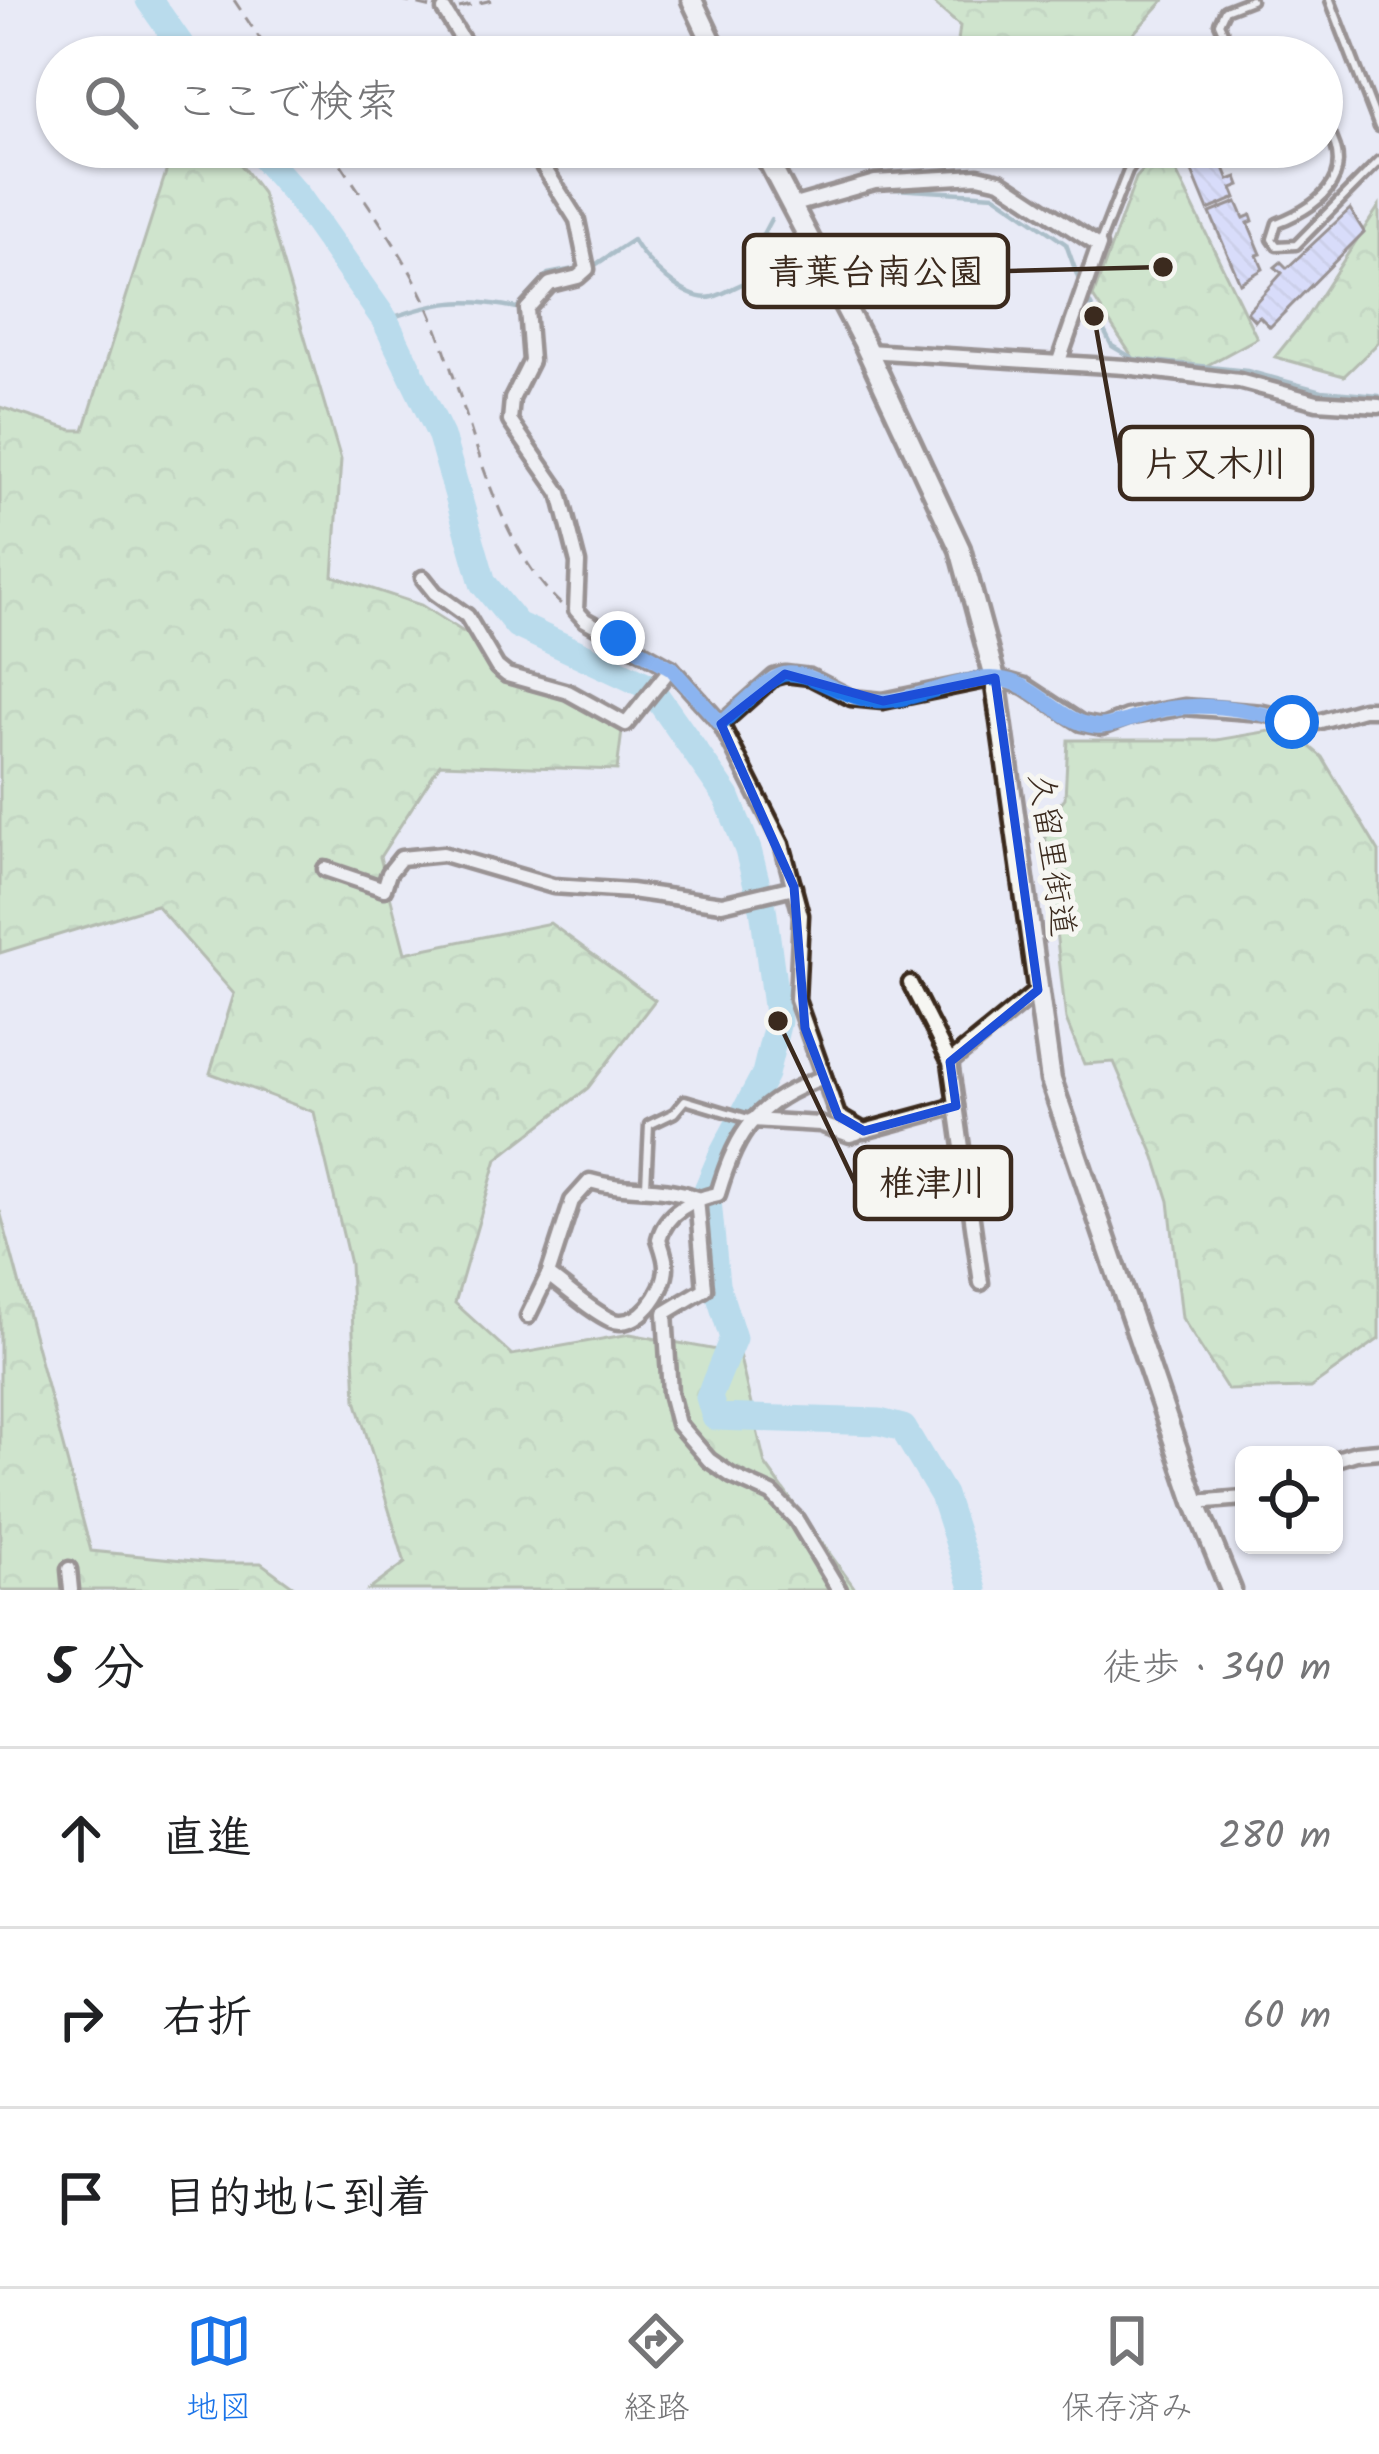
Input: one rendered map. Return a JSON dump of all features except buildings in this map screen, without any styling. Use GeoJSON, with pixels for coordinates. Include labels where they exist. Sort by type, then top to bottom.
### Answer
{"type":"FeatureCollection","features":[{"type":"Feature","properties":{"kind":"main road"},"geometry":{"type":"LineString","coordinates":[[692,0],[709,36]]}},
{"type":"Feature","properties":{"kind":"main road","name":"久留里街道"},"geometry":{"type":"LineString","coordinates":[[772,168],[867,351],[960,549],[995,678],[1052,1080],[1072,1151],[1195,1502],[1231,1590]]}},
{"type":"Feature","properties":{"kind":"street"},"geometry":{"type":"LineString","coordinates":[[444,10],[460,36]]}},
{"type":"Feature","properties":{"kind":"street"},"geometry":{"type":"LineString","coordinates":[[545,168],[578,220],[586,269],[578,277],[550,284],[527,308],[530,361],[512,399],[510,421],[560,493],[578,562],[576,610],[585,620],[671,668],[721,724],[782,844],[801,915],[797,1000],[838,1116],[864,1131]]}},
{"type":"Feature","properties":{"kind":"street"},"geometry":{"type":"LineString","coordinates":[[791,206],[875,182],[978,176],[1000,181],[1099,246],[1059,361]]}},
{"type":"Feature","properties":{"kind":"street"},"geometry":{"type":"LineString","coordinates":[[867,351],[1059,361],[1239,381],[1317,402],[1379,406]]}},
{"type":"Feature","properties":{"kind":"street"},"geometry":{"type":"LineString","coordinates":[[423,578],[467,616],[497,667],[508,675],[568,692],[626,724],[671,668]]}},
{"type":"Feature","properties":{"kind":"street"},"geometry":{"type":"LineString","coordinates":[[721,724],[774,677],[785,674],[810,677],[851,698],[884,701],[995,678],[1025,686],[1081,723],[1102,727],[1127,717],[1184,707],[1263,713],[1310,724],[1379,709]]}},
{"type":"Feature","properties":{"kind":"street"},"geometry":{"type":"LineString","coordinates":[[325,869],[384,889],[401,859],[443,854],[553,886],[722,904],[794,887]]}},
{"type":"Feature","properties":{"kind":"street"},"geometry":{"type":"LineString","coordinates":[[910,983],[950,1061],[981,1283]]}},
{"type":"Feature","properties":{"kind":"street"},"geometry":{"type":"LineString","coordinates":[[950,1061],[1038,991]]}},
{"type":"Feature","properties":{"kind":"street"},"geometry":{"type":"LineString","coordinates":[[548,1275],[614,1321],[629,1322],[643,1313],[663,1284],[667,1265],[659,1239],[670,1216],[697,1198],[718,1194],[728,1158],[764,1106],[824,1077]]}},
{"type":"Feature","properties":{"kind":"street"},"geometry":{"type":"LineString","coordinates":[[752,1120],[820,1124],[850,1135],[956,1106]]}},
{"type":"Feature","properties":{"kind":"street"},"geometry":{"type":"LineString","coordinates":[[528,1316],[548,1275],[572,1201],[590,1181],[623,1191],[646,1186],[697,1198]]}},
{"type":"Feature","properties":{"kind":"street"},"geometry":{"type":"LineString","coordinates":[[697,1198],[704,1289],[665,1313],[670,1393],[678,1424],[709,1460],[772,1494],[796,1519],[839,1590]]}},
{"type":"Feature","properties":{"kind":"street"},"geometry":{"type":"LineString","coordinates":[[1343,1457],[1379,1451]]}},
{"type":"Feature","properties":{"kind":"street"},"geometry":{"type":"LineString","coordinates":[[1195,1502],[1235,1499]]}},
{"type":"Feature","properties":{"kind":"street"},"geometry":{"type":"LineString","coordinates":[[69,1569],[71,1590]]}},
{"type":"Feature","properties":{"kind":"lane"},"geometry":{"type":"LineString","coordinates":[[1225,36],[1220,23],[1225,10],[1251,0]]}},
{"type":"Feature","properties":{"kind":"lane"},"geometry":{"type":"LineString","coordinates":[[1330,0],[1379,127]]}},
{"type":"Feature","properties":{"kind":"lane"},"geometry":{"type":"LineString","coordinates":[[1336,168],[1332,185],[1312,207],[1277,223],[1272,238],[1277,246],[1296,244],[1379,161]]}},
{"type":"Feature","properties":{"kind":"lane"},"geometry":{"type":"LineString","coordinates":[[1099,246],[1131,168]]}},
{"type":"Feature","properties":{"kind":"lane"},"geometry":{"type":"LineString","coordinates":[[646,1186],[649,1125],[674,1113],[685,1100],[752,1120]]}},
{"type":"Feature","properties":{"kind":"path"},"geometry":{"type":"LineString","coordinates":[[234,0],[258,36]]}},
{"type":"Feature","properties":{"kind":"path"},"geometry":{"type":"LineString","coordinates":[[398,0],[444,10],[492,0]]}},
{"type":"Feature","properties":{"kind":"path"},"geometry":{"type":"LineString","coordinates":[[343,168],[430,310],[522,558],[544,589],[563,606],[576,610]]}},
{"type":"Feature","properties":{"kind":"highlighted area"},"geometry":{"type":"Polygon","coordinates":[[[785,674],[883,701],[995,678],[1038,990],[950,1062],[956,1106],[864,1131],[838,1116],[805,1028],[794,887],[721,724],[785,674]]]}},
{"type":"Feature","properties":{"kind":"green space"},"geometry":{"type":"Polygon","coordinates":[[[930,0],[1164,0],[1131,36],[959,36],[960,26],[930,0]]]}},
{"type":"Feature","properties":{"kind":"green space"},"geometry":{"type":"Polygon","coordinates":[[[167,168],[243,168],[262,193],[341,460],[333,576],[421,605],[470,636],[491,671],[531,690],[574,699],[622,731],[617,770],[440,764],[380,857],[405,953],[550,923],[655,1000],[588,1088],[497,1159],[455,1303],[512,1355],[630,1334],[739,1354],[765,1464],[856,1590],[369,1590],[405,1563],[356,1400],[350,1264],[314,1112],[210,1073],[234,994],[156,905],[0,953],[0,407],[84,430],[167,168]]]}},
{"type":"Feature","properties":{"kind":"green space"},"geometry":{"type":"Polygon","coordinates":[[[1145,168],[1174,168],[1257,338],[1204,367],[1134,359],[1093,297],[1136,178],[1145,168]]]}},
{"type":"Feature","properties":{"kind":"green space"},"geometry":{"type":"Polygon","coordinates":[[[1379,206],[1379,342],[1344,376],[1275,357],[1304,321],[1379,206]]]}},
{"type":"Feature","properties":{"kind":"green space"},"geometry":{"type":"Polygon","coordinates":[[[1288,728],[1322,757],[1379,852],[1379,1339],[1310,1388],[1228,1390],[1182,1318],[1169,1201],[1114,1062],[1084,1064],[1066,1020],[1044,824],[1065,798],[1068,740],[1217,740],[1288,728]]]}},
{"type":"Feature","properties":{"kind":"green space"},"geometry":{"type":"Polygon","coordinates":[[[0,1211],[91,1551],[261,1563],[298,1590],[0,1590],[0,1211]]]}},
{"type":"Feature","properties":{"kind":"waterway"},"geometry":{"type":"LineString","coordinates":[[149,0],[174,36]]}},
{"type":"Feature","properties":{"kind":"waterway"},"geometry":{"type":"LineString","coordinates":[[273,168],[385,320],[441,436],[483,583],[517,625],[650,687],[727,797],[748,850],[763,908],[778,1021],[765,1074],[707,1190],[716,1284],[733,1338],[709,1397],[715,1417],[880,1422],[903,1428],[943,1495],[974,1590]]}},
{"type":"Feature","properties":{"kind":"waterway"},"geometry":{"type":"LineString","coordinates":[[823,204],[877,188],[995,195],[1066,244],[1081,286]]}},
{"type":"Feature","properties":{"kind":"waterway"},"geometry":{"type":"LineString","coordinates":[[385,320],[450,303],[517,308],[548,274],[595,265],[633,240],[646,259],[679,288],[703,297],[717,296],[748,282],[785,278],[791,265],[780,244],[763,234],[771,219]]}},
{"type":"Feature","properties":{"kind":"waterway"},"geometry":{"type":"LineString","coordinates":[[1086,296],[1112,346],[1134,359],[1247,371],[1321,391],[1379,396]]}},
{"type":"Feature","properties":{"kind":"place","name":"青葉台南公園"},"geometry":{"type":"Point","coordinates":[1163,267]}},
{"type":"Feature","properties":{"kind":"place","name":"片又木川"},"geometry":{"type":"Point","coordinates":[1094,316]}},
{"type":"Feature","properties":{"kind":"place","name":"椎津川"},"geometry":{"type":"Point","coordinates":[778,1021]}},
{"type":"Feature","properties":{"kind":"route"},"geometry":{"type":"LineString","coordinates":[[618,638],[671,668],[721,724],[774,677],[785,674],[810,677],[851,698],[884,701],[995,678],[1025,686],[1081,723],[1102,727],[1127,717],[1184,707],[1263,713],[1292,722]]}}]}
